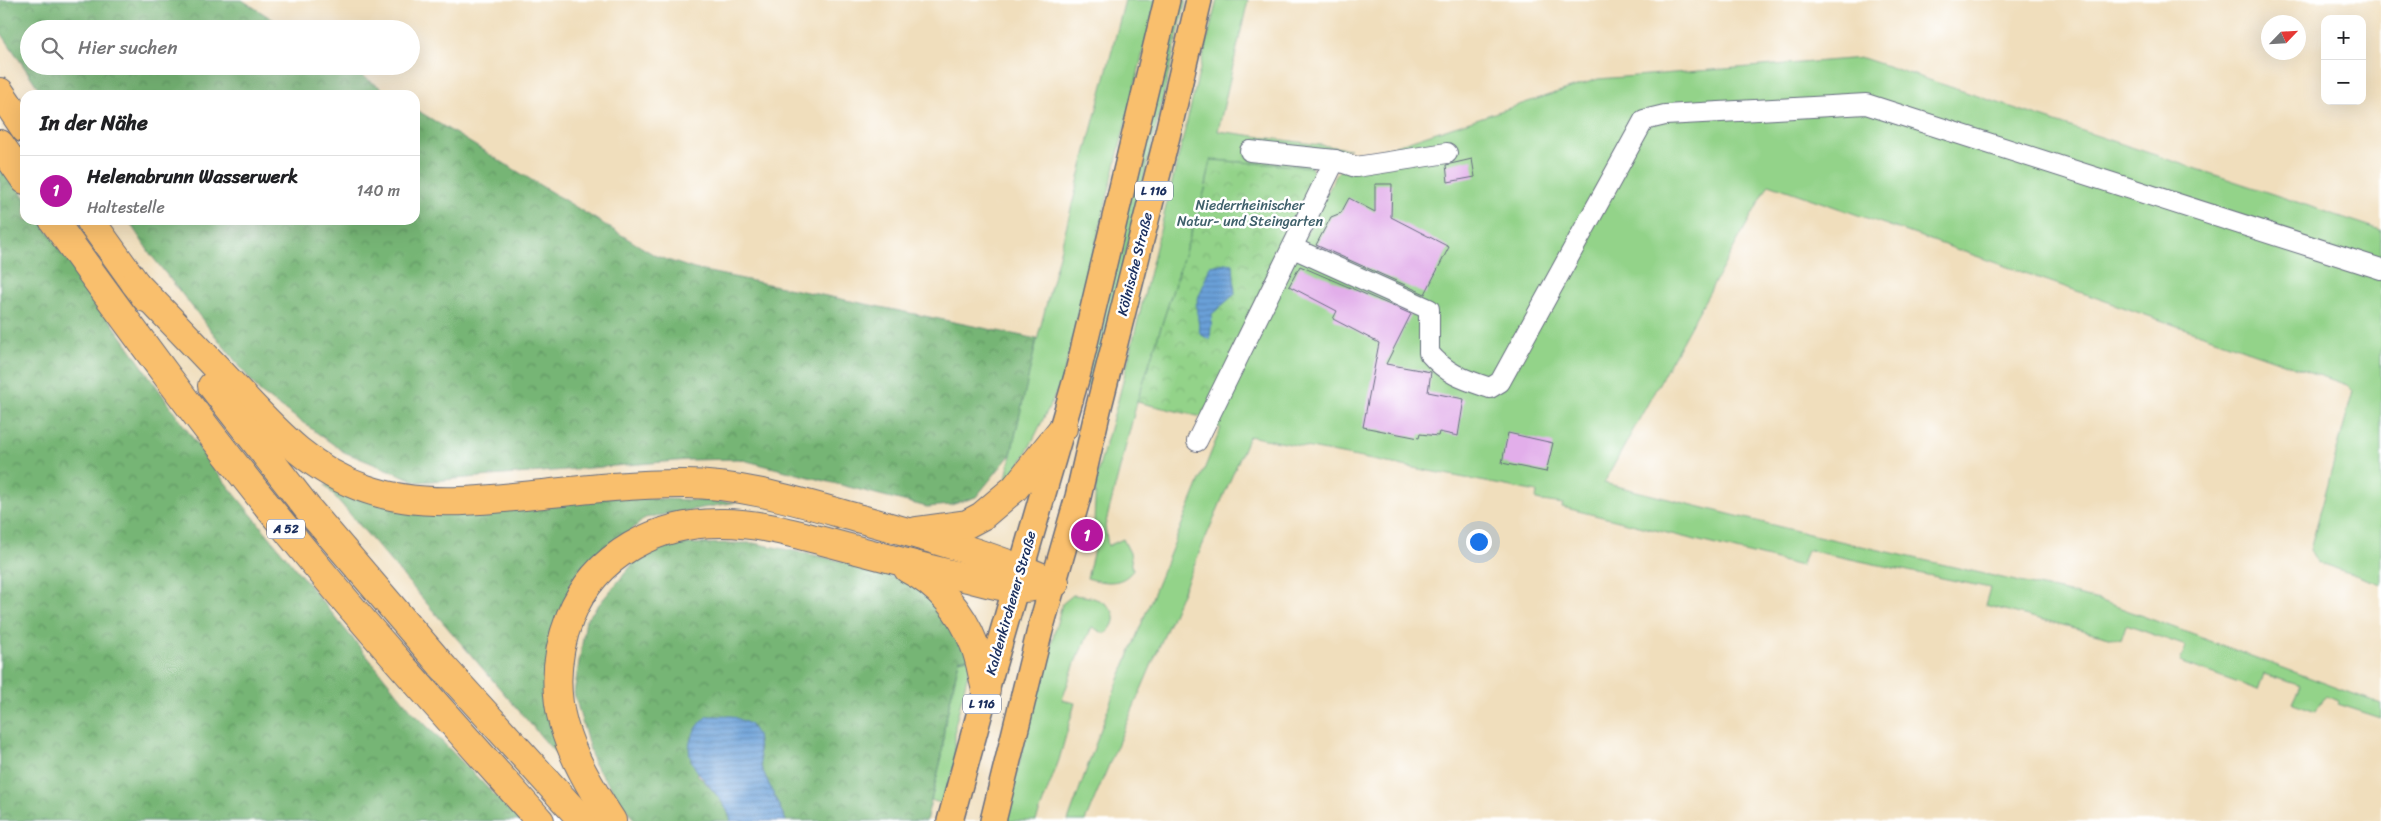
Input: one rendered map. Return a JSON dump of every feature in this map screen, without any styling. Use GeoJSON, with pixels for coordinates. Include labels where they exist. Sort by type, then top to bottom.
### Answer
{"type":"FeatureCollection","features":[{"type":"Feature","properties":{"kind":"highway"},"geometry":{"type":"LineString","coordinates":[[0,92],[20,122]]}},
{"type":"Feature","properties":{"kind":"highway"},"geometry":{"type":"LineString","coordinates":[[0,144],[20,173]]}},
{"type":"Feature","properties":{"kind":"highway","name":"A 52"},"geometry":{"type":"LineString","coordinates":[[57,225],[176,387],[287,530],[422,689],[540,821]]}},
{"type":"Feature","properties":{"kind":"highway","name":"A 52"},"geometry":{"type":"LineString","coordinates":[[94,225],[135,283],[308,509],[444,668],[583,821]]}},
{"type":"Feature","properties":{"kind":"highway"},"geometry":{"type":"LineString","coordinates":[[135,283],[296,451],[331,473],[366,490],[407,498],[447,502],[638,484],[684,484],[733,488],[808,505],[898,530],[1018,578]]}},
{"type":"Feature","properties":{"kind":"highway"},"geometry":{"type":"LineString","coordinates":[[898,530],[920,532],[967,524],[982,516],[1015,488],[1063,428]]}},
{"type":"Feature","properties":{"kind":"highway"},"geometry":{"type":"LineString","coordinates":[[612,821],[584,778],[565,734],[557,690],[561,641],[575,604],[598,572],[618,553],[640,540],[680,526],[723,523],[768,527],[887,558],[1054,583]]}},
{"type":"Feature","properties":{"kind":"highway"},"geometry":{"type":"LineString","coordinates":[[887,558],[922,576],[944,595],[960,618],[974,644],[986,690]]}},
{"type":"Feature","properties":{"kind":"main road","name":"Kölnische Straße"},"geometry":{"type":"LineString","coordinates":[[1076,380],[1167,0]]}},
{"type":"Feature","properties":{"kind":"main road","name":"Kölnische Straße"},"geometry":{"type":"LineString","coordinates":[[1054,583],[1078,497],[1098,410],[1164,150],[1198,0]]}},
{"type":"Feature","properties":{"kind":"main road","name":"Kaldenkirchener Straße"},"geometry":{"type":"LineString","coordinates":[[950,821],[1076,380]]}},
{"type":"Feature","properties":{"kind":"main road","name":"L 116"},"geometry":{"type":"LineString","coordinates":[[992,821],[1040,630],[1054,583]]}},
{"type":"Feature","properties":{"kind":"lane"},"geometry":{"type":"LineString","coordinates":[[1293,248],[1429,309],[1429,353],[1441,367],[1456,377],[1490,388],[1500,382],[1644,120],[1665,115],[1866,104],[2381,269]]}},
{"type":"Feature","properties":{"kind":"lane"},"geometry":{"type":"LineString","coordinates":[[1250,151],[1335,160],[1356,167],[1447,153]]}},
{"type":"Feature","properties":{"kind":"lane"},"geometry":{"type":"LineString","coordinates":[[1197,441],[1335,160]]}},
{"type":"Feature","properties":{"kind":"green space"},"geometry":{"type":"Polygon","coordinates":[[[0,0],[242,0],[274,20],[20,20],[20,61],[0,31],[0,0]]]}},
{"type":"Feature","properties":{"kind":"green space"},"geometry":{"type":"Polygon","coordinates":[[[1125,0],[1156,0],[1062,381],[1016,472],[1004,488],[1027,379],[1125,0]]]}},
{"type":"Feature","properties":{"kind":"green space"},"geometry":{"type":"Polygon","coordinates":[[[1178,0],[1186,0],[1094,388],[1083,385],[1178,0]]]}},
{"type":"Feature","properties":{"kind":"green space"},"geometry":{"type":"Polygon","coordinates":[[[1217,0],[1248,0],[1218,131],[1350,149],[1331,152],[1311,167],[1211,160],[1205,190],[1137,402],[1105,526],[1108,546],[1123,539],[1130,553],[1133,570],[1124,579],[1118,581],[1100,581],[1087,578],[1100,526],[1094,524],[1096,478],[1119,397],[1217,0]]]}},
{"type":"Feature","properties":{"kind":"green space"},"geometry":{"type":"Polygon","coordinates":[[[1863,58],[2381,230],[2381,584],[2317,562],[2310,550],[2353,391],[2347,385],[1769,184],[1604,483],[1809,534],[2099,600],[2381,704],[2381,718],[2338,704],[2339,700],[2325,695],[2316,711],[2293,703],[2301,686],[2264,674],[2258,690],[2180,662],[2186,646],[2126,625],[2121,640],[1985,605],[1990,588],[1807,550],[1801,566],[1562,507],[1563,504],[1536,500],[1537,492],[1249,436],[1085,821],[1068,821],[1117,684],[1221,428],[1208,424],[1338,172],[1354,159],[1598,79],[1863,58]]]}},
{"type":"Feature","properties":{"kind":"green space"},"geometry":{"type":"Polygon","coordinates":[[[30,75],[361,75],[384,90],[40,90],[30,75]]]}},
{"type":"Feature","properties":{"kind":"green space"},"geometry":{"type":"Polygon","coordinates":[[[420,112],[656,256],[694,269],[1037,339],[1011,454],[976,497],[951,505],[927,507],[739,459],[688,460],[418,482],[344,452],[260,392],[151,255],[131,225],[420,225],[420,112]]]}},
{"type":"Feature","properties":{"kind":"green space","name":"Niederrheinischer Natur- und Steingarten"},"geometry":{"type":"Polygon","coordinates":[[[1211,160],[1311,167],[1320,184],[1202,417],[1137,402],[1205,190],[1211,160]]]}},
{"type":"Feature","properties":{"kind":"green space"},"geometry":{"type":"Polygon","coordinates":[[[0,162],[20,191],[20,225],[44,225],[215,470],[411,710],[520,821],[0,821],[0,162]]]}},
{"type":"Feature","properties":{"kind":"green space"},"geometry":{"type":"Polygon","coordinates":[[[325,485],[737,502],[645,518],[591,566],[545,691],[563,762],[325,485]]]}},
{"type":"Feature","properties":{"kind":"green space"},"geometry":{"type":"Polygon","coordinates":[[[753,543],[824,557],[877,571],[902,580],[922,590],[938,602],[951,620],[972,657],[959,660],[944,728],[942,756],[926,821],[786,821],[761,767],[757,735],[697,774],[722,802],[731,821],[635,821],[594,764],[574,693],[586,620],[636,560],[673,544],[753,543]]]}},
{"type":"Feature","properties":{"kind":"green space"},"geometry":{"type":"Polygon","coordinates":[[[1073,595],[1094,598],[1108,606],[1114,614],[1113,624],[1105,634],[1092,627],[1076,660],[1062,700],[1075,703],[1059,760],[1036,821],[1004,820],[1062,604],[1073,595]]]}},
{"type":"Feature","properties":{"kind":"green space"},"geometry":{"type":"Polygon","coordinates":[[[972,657],[955,726],[955,763],[943,804],[931,800],[942,756],[944,728],[959,660],[972,657]]]}},
{"type":"Feature","properties":{"kind":"water"},"geometry":{"type":"Polygon","coordinates":[[[1225,263],[1233,264],[1235,294],[1212,314],[1210,340],[1200,334],[1196,305],[1210,266],[1225,263]]]}},
{"type":"Feature","properties":{"kind":"water"},"geometry":{"type":"Polygon","coordinates":[[[707,716],[732,716],[750,724],[757,735],[761,767],[786,821],[731,821],[725,807],[691,760],[689,747],[694,732],[707,716]]]}},
{"type":"Feature","properties":{"kind":"building"},"geometry":{"type":"Polygon","coordinates":[[[1472,159],[1475,177],[1448,182],[1446,165],[1472,159]]]}},
{"type":"Feature","properties":{"kind":"building"},"geometry":{"type":"Polygon","coordinates":[[[1375,184],[1392,184],[1391,217],[1449,247],[1425,294],[1316,245],[1331,217],[1341,213],[1349,198],[1375,212],[1375,184]]]}},
{"type":"Feature","properties":{"kind":"building"},"geometry":{"type":"Polygon","coordinates":[[[1300,266],[1411,314],[1386,364],[1431,372],[1428,392],[1464,399],[1458,436],[1439,432],[1438,436],[1420,434],[1419,438],[1363,427],[1379,343],[1333,319],[1337,311],[1289,286],[1300,266]]]}},
{"type":"Feature","properties":{"kind":"building"},"geometry":{"type":"Polygon","coordinates":[[[1508,433],[1553,443],[1546,472],[1502,463],[1508,433]]]}},
{"type":"Feature","properties":{"kind":"place","name":"Helenabrunn Wasserwerk"},"geometry":{"type":"Point","coordinates":[1087,535]}}]}
